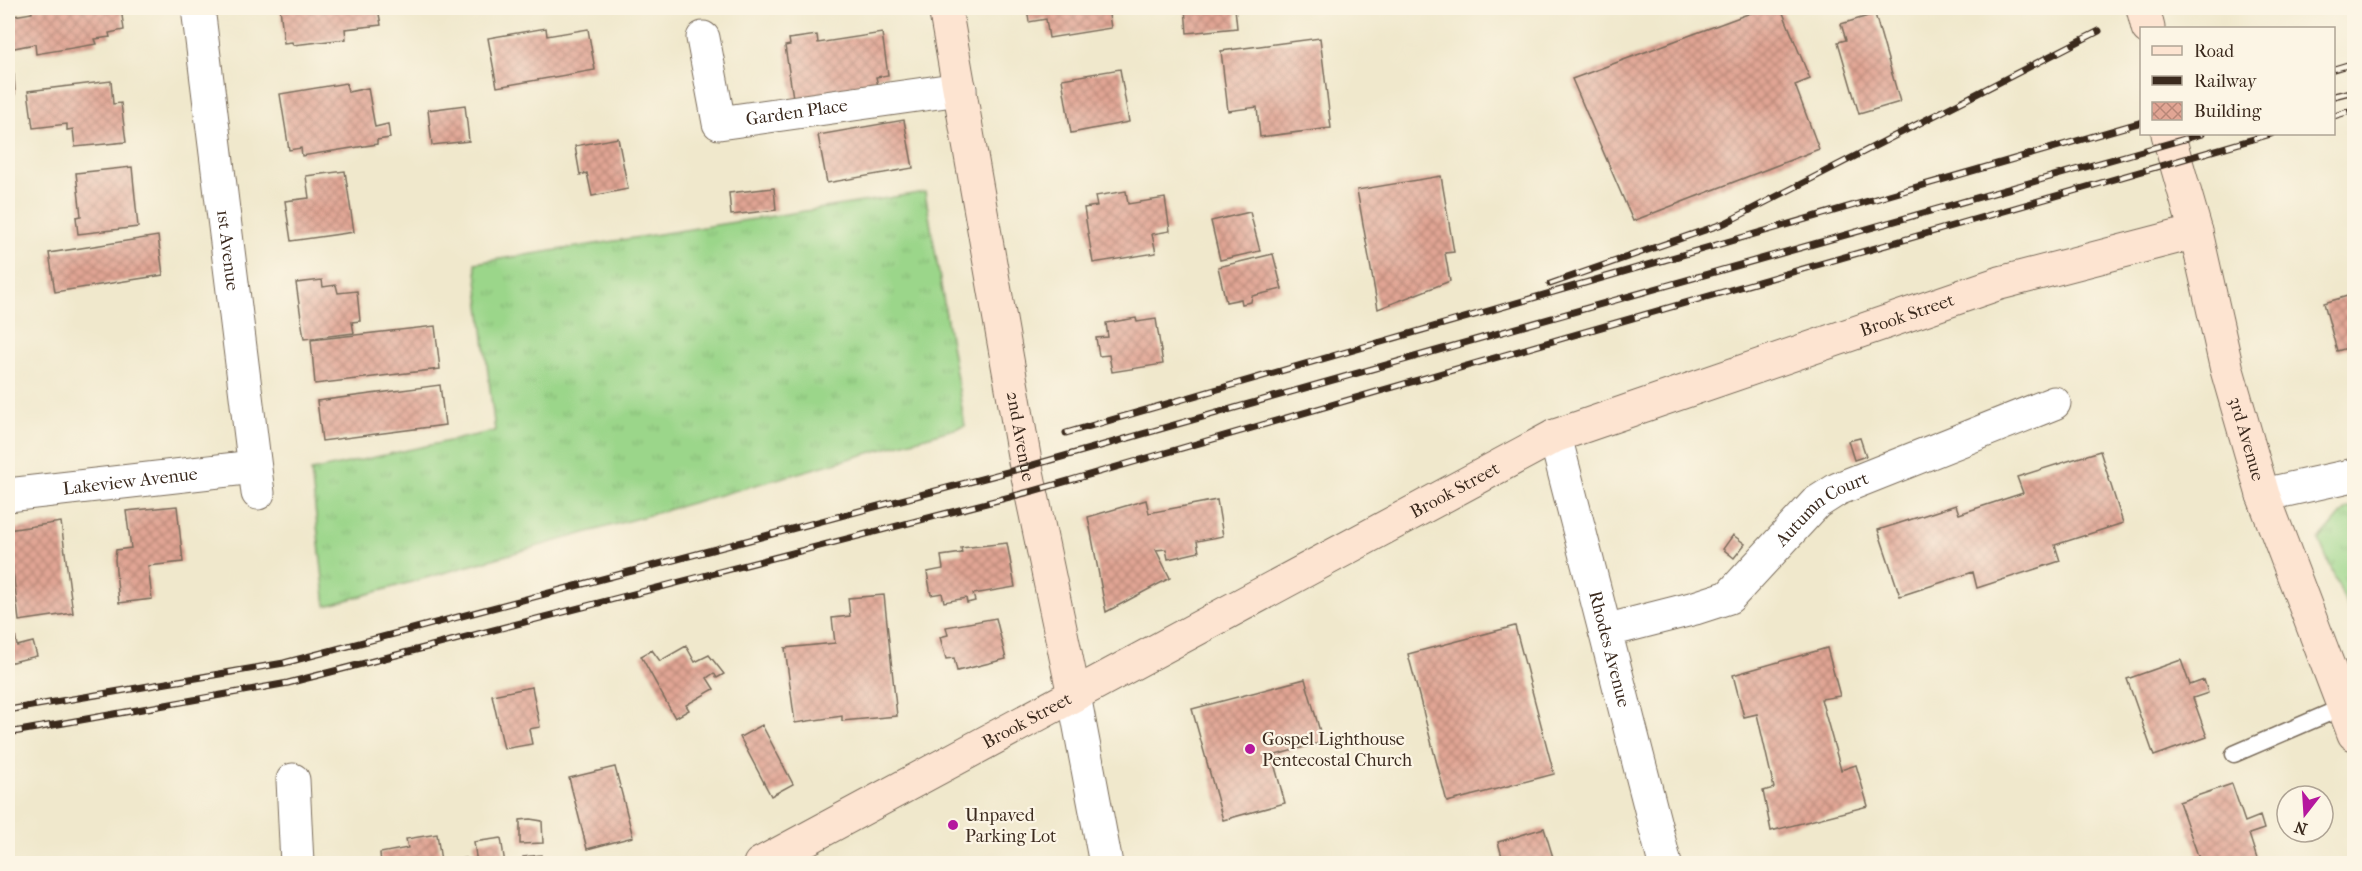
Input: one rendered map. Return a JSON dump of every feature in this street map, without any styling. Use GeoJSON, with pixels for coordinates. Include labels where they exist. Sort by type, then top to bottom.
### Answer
{"type":"FeatureCollection","features":[{"type":"Feature","properties":{"kind":"street","name":"1st Avenue"},"geometry":{"type":"LineString","coordinates":[[198,8],[245,374],[256,480]]}},
{"type":"Feature","properties":{"kind":"street","name":"2nd Avenue"},"geometry":{"type":"LineString","coordinates":[[945,8],[1026,467],[1074,695],[1106,864]]}},
{"type":"Feature","properties":{"kind":"street"},"geometry":{"type":"LineString","coordinates":[[2144,8],[2148,27]]}},
{"type":"Feature","properties":{"kind":"street","name":"Garden Place"},"geometry":{"type":"LineString","coordinates":[[703,38],[719,123],[960,89]]}},
{"type":"Feature","properties":{"kind":"street","name":"3rd Avenue"},"geometry":{"type":"LineString","coordinates":[[2168,135],[2196,232],[2227,370],[2263,495],[2349,721]]}},
{"type":"Feature","properties":{"kind":"street","name":"Brook Street"},"geometry":{"type":"LineString","coordinates":[[760,864],[1555,436],[2000,284],[2196,232]]}},
{"type":"Feature","properties":{"kind":"street","name":"Autumn Court"},"geometry":{"type":"LineString","coordinates":[[1605,631],[1695,609],[1729,597],[1816,503],[1838,489],[2054,403]]}},
{"type":"Feature","properties":{"kind":"street","name":"Rhodes Avenue"},"geometry":{"type":"LineString","coordinates":[[1555,436],[1665,864]]}},
{"type":"Feature","properties":{"kind":"street"},"geometry":{"type":"LineString","coordinates":[[2263,495],[2355,475]]}},
{"type":"Feature","properties":{"kind":"street","name":"Lakeview Avenue"},"geometry":{"type":"LineString","coordinates":[[8,495],[256,480]]}},
{"type":"Feature","properties":{"kind":"street"},"geometry":{"type":"LineString","coordinates":[[293,780],[297,864]]}},
{"type":"Feature","properties":{"kind":"lane"},"geometry":{"type":"LineString","coordinates":[[2234,754],[2349,721]]}},
{"type":"Feature","properties":{"kind":"green space"},"geometry":{"type":"Polygon","coordinates":[[[925,192],[965,426],[326,606],[311,471],[495,431],[475,263],[925,192]]]}},
{"type":"Feature","properties":{"kind":"green space"},"geometry":{"type":"Polygon","coordinates":[[[2354,506],[2354,622],[2319,540],[2347,508],[2354,506]]]}},
{"type":"Feature","properties":{"kind":"building"},"geometry":{"type":"Polygon","coordinates":[[[31,8],[121,8],[124,30],[109,33],[110,37],[95,39],[97,44],[36,54],[35,44],[9,49],[8,17],[32,13],[31,8]]]}},
{"type":"Feature","properties":{"kind":"building"},"geometry":{"type":"Polygon","coordinates":[[[280,8],[378,8],[381,25],[345,29],[346,39],[293,45],[292,42],[284,43],[280,8]]]}},
{"type":"Feature","properties":{"kind":"building"},"geometry":{"type":"Polygon","coordinates":[[[471,8],[512,8],[512,9],[472,15],[471,8]]]}},
{"type":"Feature","properties":{"kind":"building"},"geometry":{"type":"Polygon","coordinates":[[[1027,8],[1108,8],[1111,28],[1049,38],[1046,19],[1029,22],[1027,8]]]}},
{"type":"Feature","properties":{"kind":"building"},"geometry":{"type":"Polygon","coordinates":[[[1185,8],[1235,8],[1237,28],[1187,33],[1185,8]]]}},
{"type":"Feature","properties":{"kind":"building"},"geometry":{"type":"Polygon","coordinates":[[[1764,8],[1781,8],[1810,79],[1795,85],[1819,149],[1633,221],[1572,79],[1764,8]]]}},
{"type":"Feature","properties":{"kind":"building"},"geometry":{"type":"Polygon","coordinates":[[[1875,14],[1900,102],[1859,114],[1838,42],[1846,40],[1841,24],[1875,14]]]}},
{"type":"Feature","properties":{"kind":"building"},"geometry":{"type":"Polygon","coordinates":[[[546,28],[547,36],[588,29],[595,70],[497,87],[488,38],[546,28]]]}},
{"type":"Feature","properties":{"kind":"building"},"geometry":{"type":"Polygon","coordinates":[[[882,33],[888,75],[876,77],[878,86],[794,104],[785,46],[790,45],[789,39],[817,35],[818,43],[882,33]]]}},
{"type":"Feature","properties":{"kind":"building"},"geometry":{"type":"Polygon","coordinates":[[[1320,38],[1331,128],[1260,137],[1257,107],[1228,111],[1221,51],[1320,38]]]}},
{"type":"Feature","properties":{"kind":"building"},"geometry":{"type":"Polygon","coordinates":[[[1120,69],[1129,122],[1071,133],[1062,79],[1120,69]]]}},
{"type":"Feature","properties":{"kind":"building"},"geometry":{"type":"Polygon","coordinates":[[[14,75],[15,94],[8,94],[8,76],[14,75]]]}},
{"type":"Feature","properties":{"kind":"building"},"geometry":{"type":"Polygon","coordinates":[[[111,81],[113,104],[121,103],[126,142],[75,147],[73,129],[67,130],[67,124],[33,128],[28,91],[111,81]]]}},
{"type":"Feature","properties":{"kind":"building"},"geometry":{"type":"Polygon","coordinates":[[[346,83],[348,92],[368,88],[375,127],[388,124],[390,138],[377,140],[377,144],[302,156],[301,148],[289,150],[280,94],[346,83]]]}},
{"type":"Feature","properties":{"kind":"building"},"geometry":{"type":"Polygon","coordinates":[[[465,105],[469,141],[432,145],[428,110],[465,105]]]}},
{"type":"Feature","properties":{"kind":"building"},"geometry":{"type":"Polygon","coordinates":[[[904,120],[913,168],[827,183],[818,135],[904,120]]]}},
{"type":"Feature","properties":{"kind":"building"},"geometry":{"type":"Polygon","coordinates":[[[618,138],[628,189],[592,196],[587,173],[580,175],[575,146],[618,138]]]}},
{"type":"Feature","properties":{"kind":"building"},"geometry":{"type":"Polygon","coordinates":[[[132,167],[138,227],[78,234],[76,217],[81,216],[76,173],[132,167]]]}},
{"type":"Feature","properties":{"kind":"building"},"geometry":{"type":"Polygon","coordinates":[[[345,171],[354,232],[291,241],[285,201],[309,198],[306,176],[345,171]]]}},
{"type":"Feature","properties":{"kind":"building"},"geometry":{"type":"Polygon","coordinates":[[[1441,176],[1454,252],[1445,253],[1450,281],[1378,309],[1357,190],[1441,176]]]}},
{"type":"Feature","properties":{"kind":"building"},"geometry":{"type":"Polygon","coordinates":[[[774,188],[776,210],[731,215],[729,193],[774,188]]]}},
{"type":"Feature","properties":{"kind":"building"},"geometry":{"type":"Polygon","coordinates":[[[1126,191],[1128,204],[1165,198],[1170,231],[1152,234],[1156,253],[1093,263],[1084,208],[1097,206],[1095,196],[1126,191]]]}},
{"type":"Feature","properties":{"kind":"building"},"geometry":{"type":"Polygon","coordinates":[[[1250,212],[1260,251],[1220,260],[1211,221],[1250,212]]]}},
{"type":"Feature","properties":{"kind":"building"},"geometry":{"type":"Polygon","coordinates":[[[158,236],[163,275],[55,292],[49,253],[158,236]]]}},
{"type":"Feature","properties":{"kind":"building"},"geometry":{"type":"Polygon","coordinates":[[[1273,254],[1282,289],[1252,296],[1251,302],[1242,304],[1241,299],[1226,302],[1218,267],[1273,254]]]}},
{"type":"Feature","properties":{"kind":"building"},"geometry":{"type":"Polygon","coordinates":[[[322,280],[323,287],[336,285],[338,293],[357,291],[360,321],[352,322],[354,333],[304,339],[296,283],[322,280]]]}},
{"type":"Feature","properties":{"kind":"building"},"geometry":{"type":"Polygon","coordinates":[[[2354,294],[2354,346],[2337,351],[2324,303],[2354,294]]]}},
{"type":"Feature","properties":{"kind":"building"},"geometry":{"type":"Polygon","coordinates":[[[1136,318],[1137,322],[1156,319],[1163,364],[1112,372],[1109,355],[1099,356],[1096,338],[1108,337],[1106,323],[1136,318]]]}},
{"type":"Feature","properties":{"kind":"building"},"geometry":{"type":"Polygon","coordinates":[[[435,326],[440,369],[315,384],[311,340],[435,326]]]}},
{"type":"Feature","properties":{"kind":"building"},"geometry":{"type":"Polygon","coordinates":[[[440,385],[445,425],[322,441],[317,401],[440,385]]]}},
{"type":"Feature","properties":{"kind":"building"},"geometry":{"type":"Polygon","coordinates":[[[1860,438],[1866,456],[1854,460],[1848,441],[1860,438]]]}},
{"type":"Feature","properties":{"kind":"building"},"geometry":{"type":"Polygon","coordinates":[[[2100,451],[2123,523],[2055,545],[2060,561],[1977,588],[1973,572],[1900,596],[1878,530],[1956,505],[1959,514],[2023,493],[2017,477],[2100,451]]]}},
{"type":"Feature","properties":{"kind":"building"},"geometry":{"type":"Polygon","coordinates":[[[1146,500],[1149,513],[1217,500],[1223,536],[1197,541],[1199,552],[1168,559],[1166,549],[1156,550],[1170,578],[1106,612],[1088,517],[1146,500]]]}},
{"type":"Feature","properties":{"kind":"building"},"geometry":{"type":"Polygon","coordinates":[[[177,506],[183,562],[148,566],[152,599],[119,603],[116,550],[131,548],[126,511],[177,506]]]}},
{"type":"Feature","properties":{"kind":"building"},"geometry":{"type":"Polygon","coordinates":[[[61,522],[73,613],[19,621],[8,530],[61,522]]]}},
{"type":"Feature","properties":{"kind":"building"},"geometry":{"type":"Polygon","coordinates":[[[1733,535],[1745,544],[1734,558],[1723,549],[1733,535]]]}},
{"type":"Feature","properties":{"kind":"building"},"geometry":{"type":"Polygon","coordinates":[[[1007,543],[1015,587],[973,594],[975,601],[967,603],[966,598],[944,602],[942,593],[931,595],[927,572],[943,569],[941,556],[962,553],[961,548],[1007,543]]]}},
{"type":"Feature","properties":{"kind":"building"},"geometry":{"type":"Polygon","coordinates":[[[884,595],[897,716],[842,721],[842,716],[795,723],[785,648],[835,643],[832,618],[850,616],[848,598],[884,595]]]}},
{"type":"Feature","properties":{"kind":"building"},"geometry":{"type":"Polygon","coordinates":[[[996,618],[1006,659],[957,671],[954,658],[946,659],[940,637],[948,635],[946,627],[996,618]]]}},
{"type":"Feature","properties":{"kind":"building"},"geometry":{"type":"Polygon","coordinates":[[[1515,626],[1554,774],[1447,802],[1408,654],[1515,626]]]}},
{"type":"Feature","properties":{"kind":"building"},"geometry":{"type":"Polygon","coordinates":[[[15,634],[17,646],[33,642],[37,656],[8,663],[8,636],[15,634]]]}},
{"type":"Feature","properties":{"kind":"building"},"geometry":{"type":"Polygon","coordinates":[[[686,646],[695,662],[709,655],[724,674],[717,678],[714,673],[707,678],[714,689],[686,705],[689,710],[675,718],[641,656],[652,650],[660,661],[686,646]]]}},
{"type":"Feature","properties":{"kind":"building"},"geometry":{"type":"Polygon","coordinates":[[[1827,648],[1840,696],[1821,699],[1841,770],[1856,765],[1868,806],[1771,831],[1763,791],[1774,788],[1757,714],[1744,717],[1733,675],[1827,648]]]}},
{"type":"Feature","properties":{"kind":"building"},"geometry":{"type":"Polygon","coordinates":[[[2181,660],[2190,685],[2204,680],[2208,693],[2193,698],[2207,737],[2154,756],[2127,679],[2181,660]]]}},
{"type":"Feature","properties":{"kind":"building","name":"Gospel Lighthouse Pentecostal Church"},"geometry":{"type":"Polygon","coordinates":[[[1305,679],[1323,742],[1272,756],[1285,803],[1223,820],[1192,709],[1305,679]]]}},
{"type":"Feature","properties":{"kind":"building"},"geometry":{"type":"Polygon","coordinates":[[[532,687],[540,727],[529,729],[532,744],[504,749],[492,695],[532,687]]]}},
{"type":"Feature","properties":{"kind":"building"},"geometry":{"type":"Polygon","coordinates":[[[762,725],[793,784],[771,796],[740,737],[762,725]]]}},
{"type":"Feature","properties":{"kind":"building"},"geometry":{"type":"Polygon","coordinates":[[[615,767],[633,837],[587,849],[569,778],[615,767]]]}},
{"type":"Feature","properties":{"kind":"building"},"geometry":{"type":"Polygon","coordinates":[[[2232,784],[2245,822],[2260,816],[2264,829],[2249,834],[2258,862],[2201,864],[2179,802],[2232,784]]]}},
{"type":"Feature","properties":{"kind":"building"},"geometry":{"type":"Polygon","coordinates":[[[520,820],[542,821],[543,843],[520,844],[520,820]]]}},
{"type":"Feature","properties":{"kind":"building"},"geometry":{"type":"Polygon","coordinates":[[[1544,828],[1555,864],[1504,864],[1498,842],[1544,828]]]}},
{"type":"Feature","properties":{"kind":"building"},"geometry":{"type":"Polygon","coordinates":[[[437,834],[441,861],[466,858],[467,864],[381,864],[380,853],[408,848],[406,839],[437,834]]]}},
{"type":"Feature","properties":{"kind":"building"},"geometry":{"type":"Polygon","coordinates":[[[501,838],[505,864],[477,864],[474,842],[501,838]]]}},
{"type":"Feature","properties":{"kind":"building"},"geometry":{"type":"Polygon","coordinates":[[[541,855],[542,864],[524,864],[523,857],[541,855]]]}},
{"type":"Feature","properties":{"kind":"railway"},"geometry":{"type":"LineString","coordinates":[[1550,284],[1725,223],[2099,31]]}},
{"type":"Feature","properties":{"kind":"railway"},"geometry":{"type":"LineString","coordinates":[[2335,69],[2354,63]]}},
{"type":"Feature","properties":{"kind":"railway"},"geometry":{"type":"LineString","coordinates":[[2335,96],[2354,91]]}},
{"type":"Feature","properties":{"kind":"railway"},"geometry":{"type":"LineString","coordinates":[[2335,116],[2354,110]]}},
{"type":"Feature","properties":{"kind":"railway"},"geometry":{"type":"LineString","coordinates":[[1066,433],[2140,123]]}},
{"type":"Feature","properties":{"kind":"railway"},"geometry":{"type":"LineString","coordinates":[[8,710],[284,663],[1026,467],[2198,135]]}},
{"type":"Feature","properties":{"kind":"railway"},"geometry":{"type":"LineString","coordinates":[[8,733],[288,683],[1033,491],[2268,135]]}},
{"type":"Feature","properties":{"kind":"place","name":"Gospel Lighthouse Pentecostal Church"},"geometry":{"type":"Point","coordinates":[1250,749]}},
{"type":"Feature","properties":{"kind":"place","name":"Unpaved Parking Lot"},"geometry":{"type":"Point","coordinates":[953,825]}}]}
